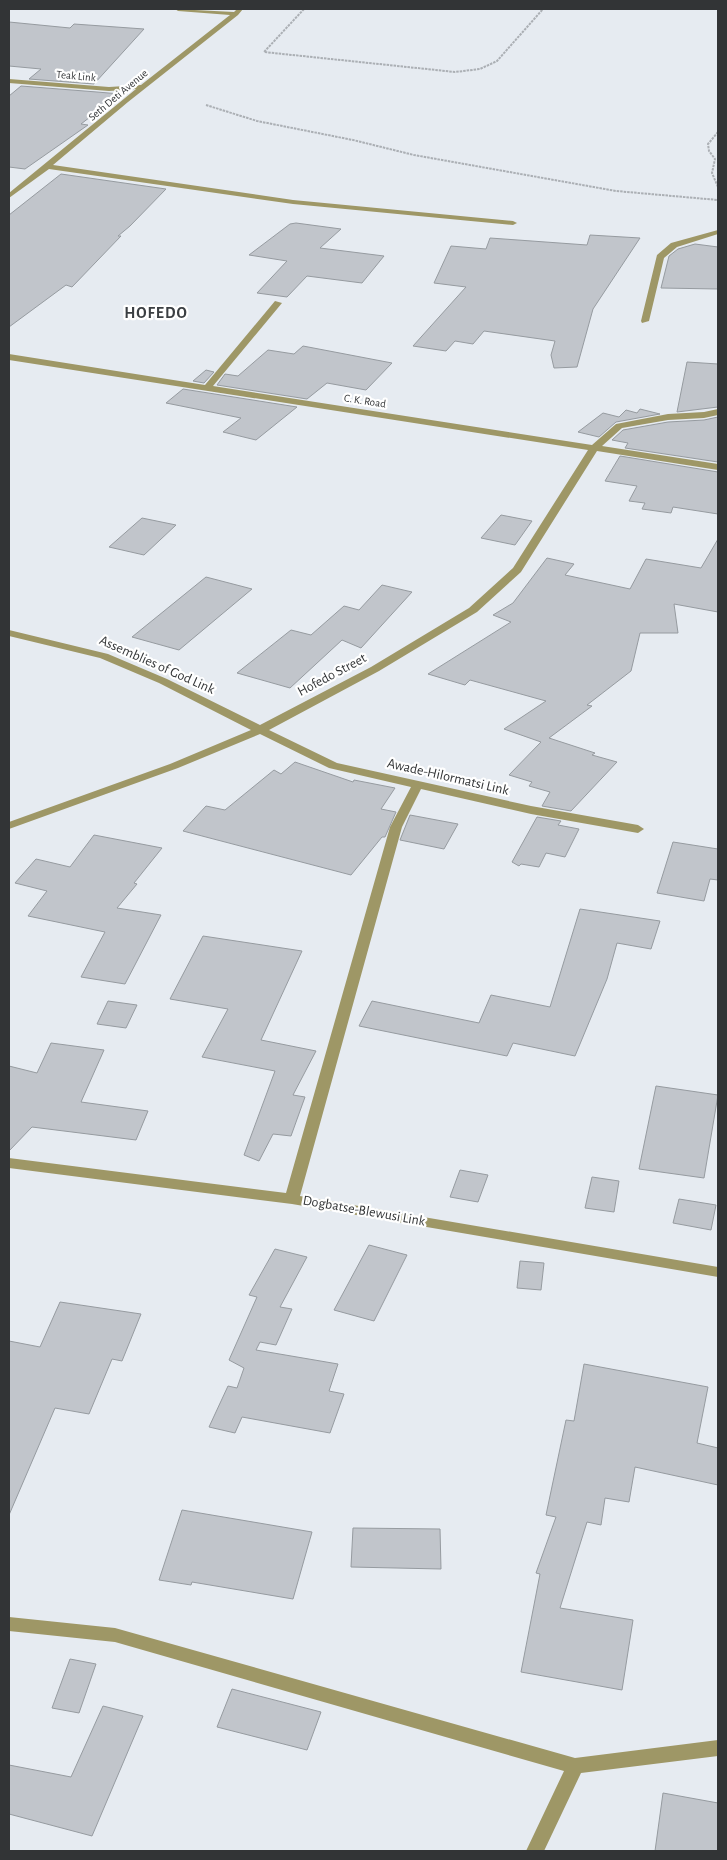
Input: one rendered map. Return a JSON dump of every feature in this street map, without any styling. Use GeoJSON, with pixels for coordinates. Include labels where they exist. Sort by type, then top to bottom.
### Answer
{"type":"FeatureCollection","features":[{"type":"Feature","properties":{"kind":"street"},"geometry":{"type":"LineString","coordinates":[[178,9],[238,11]]}},
{"type":"Feature","properties":{"kind":"street","name":"Seth Deti Avenue"},"geometry":{"type":"LineString","coordinates":[[9,196],[49,167],[142,87],[238,11]]}},
{"type":"Feature","properties":{"kind":"street","name":"Teak Link"},"geometry":{"type":"LineString","coordinates":[[9,81],[109,89],[142,87]]}},
{"type":"Feature","properties":{"kind":"street"},"geometry":{"type":"LineString","coordinates":[[49,167],[293,202],[513,223]]}},
{"type":"Feature","properties":{"kind":"street"},"geometry":{"type":"LineString","coordinates":[[645,321],[660,257],[674,245],[718,232]]}},
{"type":"Feature","properties":{"kind":"street"},"geometry":{"type":"LineString","coordinates":[[207,388],[278,303]]}},
{"type":"Feature","properties":{"kind":"street","name":"C. K. Road"},"geometry":{"type":"LineString","coordinates":[[9,357],[718,467]]}},
{"type":"Feature","properties":{"kind":"street","name":"Hofedo Street"},"geometry":{"type":"LineString","coordinates":[[9,826],[174,766],[260,730],[375,670],[473,610],[517,570],[594,448],[619,426],[668,417],[718,412]]}},
{"type":"Feature","properties":{"kind":"street","name":"Assemblies of God Link"},"geometry":{"type":"LineString","coordinates":[[9,633],[104,656],[163,681],[260,730]]}},
{"type":"Feature","properties":{"kind":"street","name":"Awade-Hilormatsi Link"},"geometry":{"type":"LineString","coordinates":[[260,730],[333,766],[530,810],[638,829]]}},
{"type":"Feature","properties":{"kind":"street"},"geometry":{"type":"LineString","coordinates":[[292,1199],[396,827],[412,793],[418,785]]}},
{"type":"Feature","properties":{"kind":"street","name":"Dogbatse-Blewusi Link"},"geometry":{"type":"LineString","coordinates":[[9,1163],[292,1199],[718,1272]]}},
{"type":"Feature","properties":{"kind":"street"},"geometry":{"type":"LineString","coordinates":[[9,1624],[115,1636],[576,1766],[718,1748]]}},
{"type":"Feature","properties":{"kind":"street"},"geometry":{"type":"LineString","coordinates":[[535,1851],[576,1766]]}},
{"type":"Feature","properties":{"kind":"path"},"geometry":{"type":"LineString","coordinates":[[304,9],[264,52],[455,72],[480,69],[497,60],[543,9]]}},
{"type":"Feature","properties":{"kind":"path"},"geometry":{"type":"LineString","coordinates":[[206,105],[257,121],[353,140],[422,157],[616,191],[718,200]]}},
{"type":"Feature","properties":{"kind":"path"},"geometry":{"type":"LineString","coordinates":[[718,132],[708,144],[708,152],[715,160],[712,172],[718,188]]}},
{"type":"Feature","properties":{"kind":"building"},"geometry":{"type":"Polygon","coordinates":[[[9,22],[70,28],[74,24],[144,29],[94,84],[29,79],[41,69],[9,66],[9,22]]]}},
{"type":"Feature","properties":{"kind":"building"},"geometry":{"type":"Polygon","coordinates":[[[21,86],[120,94],[81,124],[88,125],[25,169],[9,167],[9,96],[21,86]]]}},
{"type":"Feature","properties":{"kind":"building"},"geometry":{"type":"Polygon","coordinates":[[[61,174],[166,189],[118,236],[121,236],[72,287],[66,285],[9,327],[9,215],[61,174]]]}},
{"type":"Feature","properties":{"kind":"building"},"geometry":{"type":"Polygon","coordinates":[[[296,223],[341,229],[320,248],[384,256],[362,283],[307,276],[287,297],[257,293],[287,261],[249,255],[290,224],[296,223]]]}},
{"type":"Feature","properties":{"kind":"building"},"geometry":{"type":"Polygon","coordinates":[[[590,235],[640,238],[593,309],[577,367],[554,368],[551,355],[555,341],[484,331],[473,344],[455,341],[446,351],[413,346],[466,287],[434,283],[451,246],[486,249],[490,238],[587,245],[590,235]]]}},
{"type":"Feature","properties":{"kind":"building"},"geometry":{"type":"Polygon","coordinates":[[[695,244],[718,247],[718,289],[661,288],[669,256],[678,249],[695,244]]]}},
{"type":"Feature","properties":{"kind":"building"},"geometry":{"type":"Polygon","coordinates":[[[303,346],[392,363],[366,390],[327,383],[307,399],[217,385],[225,374],[238,376],[268,350],[294,354],[303,346]]]}},
{"type":"Feature","properties":{"kind":"building"},"geometry":{"type":"Polygon","coordinates":[[[687,362],[718,364],[718,407],[677,412],[687,362]]]}},
{"type":"Feature","properties":{"kind":"building"},"geometry":{"type":"Polygon","coordinates":[[[206,370],[214,372],[204,383],[193,381],[206,370]]]}},
{"type":"Feature","properties":{"kind":"building"},"geometry":{"type":"Polygon","coordinates":[[[183,389],[297,407],[256,440],[223,432],[241,418],[166,403],[183,389]]]}},
{"type":"Feature","properties":{"kind":"building"},"geometry":{"type":"Polygon","coordinates":[[[640,409],[660,414],[616,422],[599,437],[578,432],[603,413],[619,417],[626,410],[637,413],[640,409]]]}},
{"type":"Feature","properties":{"kind":"building"},"geometry":{"type":"Polygon","coordinates":[[[718,417],[718,462],[625,448],[628,443],[612,440],[623,430],[668,422],[704,420],[718,417]]]}},
{"type":"Feature","properties":{"kind":"building"},"geometry":{"type":"Polygon","coordinates":[[[620,456],[718,472],[718,514],[673,507],[671,513],[642,509],[645,503],[629,501],[637,486],[605,481],[620,456]]]}},
{"type":"Feature","properties":{"kind":"building"},"geometry":{"type":"Polygon","coordinates":[[[501,515],[532,521],[515,545],[481,538],[501,515]]]}},
{"type":"Feature","properties":{"kind":"building"},"geometry":{"type":"Polygon","coordinates":[[[142,518],[176,525],[144,555],[109,547],[142,518]]]}},
{"type":"Feature","properties":{"kind":"building"},"geometry":{"type":"Polygon","coordinates":[[[718,539],[718,612],[674,604],[678,633],[640,633],[631,671],[587,705],[592,706],[549,738],[595,753],[592,755],[617,762],[571,811],[542,806],[550,792],[529,786],[532,782],[509,775],[541,742],[504,729],[546,701],[470,680],[465,685],[428,674],[511,622],[493,615],[513,603],[547,558],[574,564],[565,575],[630,589],[646,559],[701,568],[718,539]]]}},
{"type":"Feature","properties":{"kind":"building"},"geometry":{"type":"Polygon","coordinates":[[[206,577],[252,589],[179,650],[132,637],[206,577]]]}},
{"type":"Feature","properties":{"kind":"building"},"geometry":{"type":"Polygon","coordinates":[[[382,585],[412,592],[361,648],[342,640],[290,688],[237,673],[291,630],[311,635],[344,606],[359,610],[382,585]]]}},
{"type":"Feature","properties":{"kind":"building"},"geometry":{"type":"Polygon","coordinates":[[[295,762],[353,782],[354,780],[395,788],[381,809],[396,812],[385,837],[382,837],[351,875],[183,831],[206,806],[225,810],[274,770],[281,774],[295,762]]]}},
{"type":"Feature","properties":{"kind":"building"},"geometry":{"type":"Polygon","coordinates":[[[410,815],[458,824],[444,849],[400,840],[410,815]]]}},
{"type":"Feature","properties":{"kind":"building"},"geometry":{"type":"Polygon","coordinates":[[[537,817],[561,821],[558,825],[579,829],[565,857],[546,853],[539,867],[521,864],[519,866],[512,862],[537,817]]]}},
{"type":"Feature","properties":{"kind":"building"},"geometry":{"type":"Polygon","coordinates":[[[94,835],[162,848],[134,883],[137,884],[117,908],[161,915],[125,984],[81,977],[105,932],[28,916],[47,891],[15,883],[36,859],[70,867],[94,835]]]}},
{"type":"Feature","properties":{"kind":"building"},"geometry":{"type":"Polygon","coordinates":[[[673,842],[718,849],[718,880],[710,879],[704,901],[657,893],[673,842]]]}},
{"type":"Feature","properties":{"kind":"building"},"geometry":{"type":"Polygon","coordinates":[[[580,909],[660,921],[651,949],[617,943],[607,979],[575,1056],[513,1043],[507,1056],[359,1026],[372,1001],[479,1023],[491,995],[550,1007],[580,909]]]}},
{"type":"Feature","properties":{"kind":"building"},"geometry":{"type":"Polygon","coordinates":[[[203,936],[302,951],[261,1040],[316,1051],[293,1095],[305,1097],[291,1136],[273,1134],[259,1161],[244,1155],[275,1071],[202,1057],[228,1009],[170,999],[203,936]]]}},
{"type":"Feature","properties":{"kind":"building"},"geometry":{"type":"Polygon","coordinates":[[[108,1001],[137,1005],[126,1028],[97,1024],[108,1001]]]}},
{"type":"Feature","properties":{"kind":"building"},"geometry":{"type":"Polygon","coordinates":[[[51,1043],[104,1050],[81,1102],[148,1111],[136,1140],[32,1127],[9,1151],[9,1066],[37,1073],[51,1043]]]}},
{"type":"Feature","properties":{"kind":"building"},"geometry":{"type":"Polygon","coordinates":[[[656,1086],[718,1095],[704,1178],[639,1169],[656,1086]]]}},
{"type":"Feature","properties":{"kind":"building"},"geometry":{"type":"Polygon","coordinates":[[[460,1170],[488,1175],[478,1202],[450,1197],[460,1170]]]}},
{"type":"Feature","properties":{"kind":"building"},"geometry":{"type":"Polygon","coordinates":[[[592,1177],[619,1181],[614,1212],[585,1208],[592,1177]]]}},
{"type":"Feature","properties":{"kind":"building"},"geometry":{"type":"Polygon","coordinates":[[[679,1199],[716,1205],[711,1230],[673,1223],[679,1199]]]}},
{"type":"Feature","properties":{"kind":"building"},"geometry":{"type":"Polygon","coordinates":[[[369,1245],[407,1255],[374,1321],[334,1310],[369,1245]]]}},
{"type":"Feature","properties":{"kind":"building"},"geometry":{"type":"Polygon","coordinates":[[[275,1249],[307,1257],[280,1307],[292,1309],[276,1345],[260,1342],[256,1350],[338,1364],[329,1391],[344,1394],[330,1433],[242,1417],[235,1433],[209,1427],[228,1386],[237,1388],[244,1368],[229,1360],[257,1297],[249,1295],[275,1249]]]}},
{"type":"Feature","properties":{"kind":"building"},"geometry":{"type":"Polygon","coordinates":[[[520,1261],[544,1263],[541,1290],[517,1288],[520,1261]]]}},
{"type":"Feature","properties":{"kind":"building"},"geometry":{"type":"Polygon","coordinates":[[[60,1302],[141,1314],[122,1361],[112,1359],[89,1414],[55,1408],[9,1515],[9,1341],[40,1347],[60,1302]]]}},
{"type":"Feature","properties":{"kind":"building"},"geometry":{"type":"Polygon","coordinates":[[[584,1364],[708,1387],[697,1443],[718,1448],[718,1485],[635,1467],[629,1502],[605,1498],[601,1525],[587,1522],[560,1608],[633,1620],[622,1690],[521,1672],[540,1574],[536,1573],[556,1517],[546,1515],[566,1420],[574,1421],[584,1364]]]}},
{"type":"Feature","properties":{"kind":"building"},"geometry":{"type":"Polygon","coordinates":[[[182,1510],[312,1532],[293,1599],[192,1582],[191,1585],[159,1580],[182,1510]]]}},
{"type":"Feature","properties":{"kind":"building"},"geometry":{"type":"Polygon","coordinates":[[[353,1528],[440,1529],[441,1569],[351,1567],[353,1528]]]}},
{"type":"Feature","properties":{"kind":"building"},"geometry":{"type":"Polygon","coordinates":[[[70,1659],[96,1664],[79,1713],[52,1708],[70,1659]]]}},
{"type":"Feature","properties":{"kind":"building"},"geometry":{"type":"Polygon","coordinates":[[[232,1689],[321,1712],[307,1750],[217,1727],[232,1689]]]}},
{"type":"Feature","properties":{"kind":"building"},"geometry":{"type":"Polygon","coordinates":[[[103,1706],[143,1716],[92,1836],[9,1814],[9,1765],[71,1777],[103,1706]]]}},
{"type":"Feature","properties":{"kind":"building"},"geometry":{"type":"Polygon","coordinates":[[[663,1793],[718,1803],[718,1851],[655,1851],[663,1793]]]}},
{"type":"Feature","properties":{"kind":"district","name":"HOFEDO"},"geometry":{"type":"Point","coordinates":[156,313]}}]}
